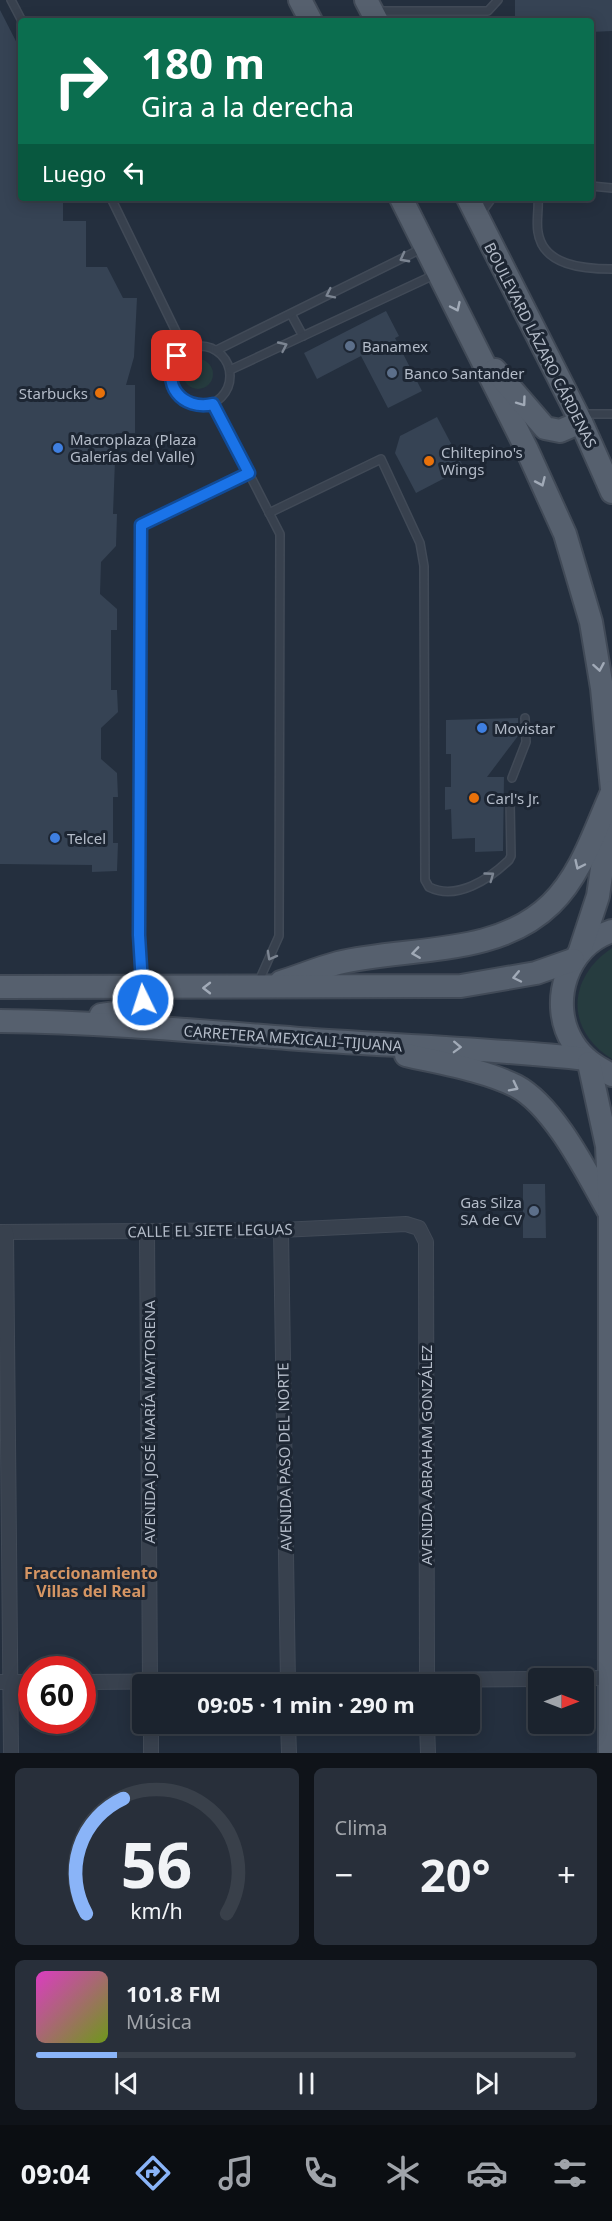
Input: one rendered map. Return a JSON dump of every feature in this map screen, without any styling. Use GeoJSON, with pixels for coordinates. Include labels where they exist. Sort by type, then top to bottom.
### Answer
{"type":"FeatureCollection","features":[{"type":"Feature","properties":{"kind":"main road"},"geometry":{"type":"LineString","coordinates":[[300,0],[309,18]]}},
{"type":"Feature","properties":{"kind":"main road"},"geometry":{"type":"LineString","coordinates":[[403,201],[527,450],[565,534],[591,622],[602,688],[612,792],[598,896],[565,981],[561,1002],[564,1023],[572,1042],[588,1061],[612,1075]]}},
{"type":"Feature","properties":{"kind":"main road","name":"BOULEVARD LÁZARO CÁRDENAS"},"geometry":{"type":"LineString","coordinates":[[472,208],[579,418],[612,492]]}},
{"type":"Feature","properties":{"kind":"main road"},"geometry":{"type":"LineString","coordinates":[[482,361],[506,381],[536,421],[545,428],[560,431],[579,418]]}},
{"type":"Feature","properties":{"kind":"main road"},"geometry":{"type":"LineString","coordinates":[[261,988],[339,963],[476,943],[518,926],[551,905],[575,873],[612,792]]}},
{"type":"Feature","properties":{"kind":"main road"},"geometry":{"type":"LineString","coordinates":[[0,987],[144,989],[461,986],[536,973],[577,955],[612,931]]}},
{"type":"Feature","properties":{"kind":"main road"},"geometry":{"type":"LineString","coordinates":[[64,1022],[136,1010],[143,1000],[144,989]]}},
{"type":"Feature","properties":{"kind":"main road","name":"CARRETERA MEXICALI–TIJUANA"},"geometry":{"type":"LineString","coordinates":[[0,1021],[64,1022],[357,1043],[474,1048],[588,1061]]}},
{"type":"Feature","properties":{"kind":"main road"},"geometry":{"type":"LineString","coordinates":[[357,1043],[461,1068],[517,1086],[540,1106],[557,1128],[610,1214]]}},
{"type":"Feature","properties":{"kind":"main road"},"geometry":{"type":"LineString","coordinates":[[588,1061],[607,1146],[610,1214],[610,1753]]}},
{"type":"Feature","properties":{"kind":"street","name":"CALLE EL SIETE LEGUAS"},"geometry":{"type":"LineString","coordinates":[[3,1232],[281,1230],[406,1224],[419,1228]]}},
{"type":"Feature","properties":{"kind":"street","name":"AVENIDA ABRAHAM GONZÁLEZ"},"geometry":{"type":"LineString","coordinates":[[419,1228],[426,1242],[427,1674]]}},
{"type":"Feature","properties":{"kind":"street","name":"AVENIDA PASO DEL NORTE"},"geometry":{"type":"LineString","coordinates":[[281,1230],[288,1674]]}},
{"type":"Feature","properties":{"kind":"street","name":"AVENIDA JOSÉ MARÍA MAYTORENA"},"geometry":{"type":"LineString","coordinates":[[147,1231],[150,1674]]}},
{"type":"Feature","properties":{"kind":"street"},"geometry":{"type":"LineString","coordinates":[[3,1232],[5,1682],[11,1753]]}},
{"type":"Feature","properties":{"kind":"street"},"geometry":{"type":"LineString","coordinates":[[594,1678],[609,1678]]}},
{"type":"Feature","properties":{"kind":"street"},"geometry":{"type":"LineString","coordinates":[[480,1681],[528,1679]]}},
{"type":"Feature","properties":{"kind":"street"},"geometry":{"type":"LineString","coordinates":[[96,1682],[132,1683]]}},
{"type":"Feature","properties":{"kind":"street"},"geometry":{"type":"LineString","coordinates":[[151,1734],[151,1753]]}},
{"type":"Feature","properties":{"kind":"street"},"geometry":{"type":"LineString","coordinates":[[288,1734],[289,1753]]}},
{"type":"Feature","properties":{"kind":"street"},"geometry":{"type":"LineString","coordinates":[[427,1734],[428,1753]]}},
{"type":"Feature","properties":{"kind":"lane"},"geometry":{"type":"LineString","coordinates":[[11,0],[20,18]]}},
{"type":"Feature","properties":{"kind":"lane"},"geometry":{"type":"LineString","coordinates":[[367,8],[488,11],[498,0]]}},
{"type":"Feature","properties":{"kind":"lane"},"geometry":{"type":"LineString","coordinates":[[594,186],[612,188]]}},
{"type":"Feature","properties":{"kind":"lane"},"geometry":{"type":"LineString","coordinates":[[112,201],[185,350]]}},
{"type":"Feature","properties":{"kind":"lane"},"geometry":{"type":"LineString","coordinates":[[472,208],[486,201]]}},
{"type":"Feature","properties":{"kind":"lane"},"geometry":{"type":"LineString","coordinates":[[538,201],[538,231],[542,245],[551,256],[583,269],[612,269]]}},
{"type":"Feature","properties":{"kind":"lane"},"geometry":{"type":"LineString","coordinates":[[217,350],[426,246]]}},
{"type":"Feature","properties":{"kind":"lane"},"geometry":{"type":"LineString","coordinates":[[230,370],[440,272]]}},
{"type":"Feature","properties":{"kind":"lane"},"geometry":{"type":"LineString","coordinates":[[291,314],[303,336]]}},
{"type":"Feature","properties":{"kind":"lane"},"geometry":{"type":"LineString","coordinates":[[201,345],[217,350],[230,370],[227,390],[213,404],[193,405],[176,394],[170,375],[172,365],[185,350],[201,345]]}},
{"type":"Feature","properties":{"kind":"lane"},"geometry":{"type":"LineString","coordinates":[[213,404],[280,534],[279,922],[277,946],[261,988]]}},
{"type":"Feature","properties":{"kind":"lane"},"geometry":{"type":"LineString","coordinates":[[579,418],[612,414]]}},
{"type":"Feature","properties":{"kind":"lane"},"geometry":{"type":"LineString","coordinates":[[270,513],[381,459],[410,518],[420,543],[424,566],[425,880],[429,887],[448,891],[481,882],[509,860],[511,856],[510,802]]}},
{"type":"Feature","properties":{"kind":"lane"},"geometry":{"type":"LineString","coordinates":[[144,989],[140,958],[141,525],[249,473]]}},
{"type":"Feature","properties":{"kind":"lane"},"geometry":{"type":"LineString","coordinates":[[512,778],[526,742],[525,718]]}},
{"type":"Feature","properties":{"kind":"green space"},"geometry":{"type":"Polygon","coordinates":[[[198,359],[208,364],[213,374],[208,384],[198,389],[188,384],[183,374],[188,364],[198,359]]]}},
{"type":"Feature","properties":{"kind":"green space"},"geometry":{"type":"Polygon","coordinates":[[[612,948],[612,1059],[586,1034],[579,1019],[578,1004],[580,989],[586,974],[597,960],[612,948]]]}},
{"type":"Feature","properties":{"kind":"building"},"geometry":{"type":"Polygon","coordinates":[[[515,0],[612,0],[612,31],[594,32],[594,18],[515,18],[515,0]]]}},
{"type":"Feature","properties":{"kind":"building","name":"Macroplaza (Plaza Galerías del Valle)"},"geometry":{"type":"Polygon","coordinates":[[[0,10],[18,45],[18,201],[63,201],[63,221],[86,221],[86,267],[107,267],[123,298],[137,298],[134,357],[126,385],[135,385],[135,433],[116,433],[113,514],[117,514],[116,546],[101,562],[100,594],[117,609],[117,630],[111,630],[111,690],[117,690],[118,712],[101,728],[101,759],[117,773],[118,797],[113,797],[113,843],[118,843],[117,871],[92,872],[92,865],[0,864],[0,10]]]}},
{"type":"Feature","properties":{"kind":"building"},"geometry":{"type":"Polygon","coordinates":[[[386,311],[399,336],[395,338],[422,391],[388,408],[361,356],[317,379],[304,353],[386,311]]]}},
{"type":"Feature","properties":{"kind":"building","name":"Chiltepino's Wings"},"geometry":{"type":"Polygon","coordinates":[[[437,417],[464,468],[416,493],[395,453],[400,436],[437,417]]]}},
{"type":"Feature","properties":{"kind":"building","name":"Carl's Jr."},"geometry":{"type":"Polygon","coordinates":[[[518,718],[518,736],[487,777],[504,777],[503,851],[475,852],[475,838],[452,839],[451,809],[445,810],[445,787],[451,787],[451,754],[446,754],[446,720],[518,718]]]}},
{"type":"Feature","properties":{"kind":"building","name":"Gas Silza SA de CV"},"geometry":{"type":"Polygon","coordinates":[[[523,1184],[545,1184],[546,1238],[523,1238],[523,1184]]]}},
{"type":"Feature","properties":{"kind":"place","name":"Banamex"},"geometry":{"type":"Point","coordinates":[350,346]}},
{"type":"Feature","properties":{"kind":"place","name":"Banco Santander"},"geometry":{"type":"Point","coordinates":[392,373]}},
{"type":"Feature","properties":{"kind":"place","name":"Starbucks"},"geometry":{"type":"Point","coordinates":[100,393]}},
{"type":"Feature","properties":{"kind":"place","name":"Macroplaza (Plaza Galerías del Valle)"},"geometry":{"type":"Point","coordinates":[58,448]}},
{"type":"Feature","properties":{"kind":"place","name":"Chiltepino's Wings"},"geometry":{"type":"Point","coordinates":[429,461]}},
{"type":"Feature","properties":{"kind":"place","name":"Movistar"},"geometry":{"type":"Point","coordinates":[482,728]}},
{"type":"Feature","properties":{"kind":"place","name":"Carl's Jr."},"geometry":{"type":"Point","coordinates":[474,798]}},
{"type":"Feature","properties":{"kind":"place","name":"Telcel"},"geometry":{"type":"Point","coordinates":[55,838]}},
{"type":"Feature","properties":{"kind":"place","name":"Gas Silza SA de CV"},"geometry":{"type":"Point","coordinates":[534,1211]}},
{"type":"Feature","properties":{"kind":"district","name":"Fraccionamiento Villas del Real"},"geometry":{"type":"Point","coordinates":[91,1582]}},
{"type":"Feature","properties":{"kind":"route"},"geometry":{"type":"LineString","coordinates":[[143,1000],[139,935],[141,525],[249,473],[213,404],[193,405],[176,394],[171,385],[170,375],[177,356]]}}]}
